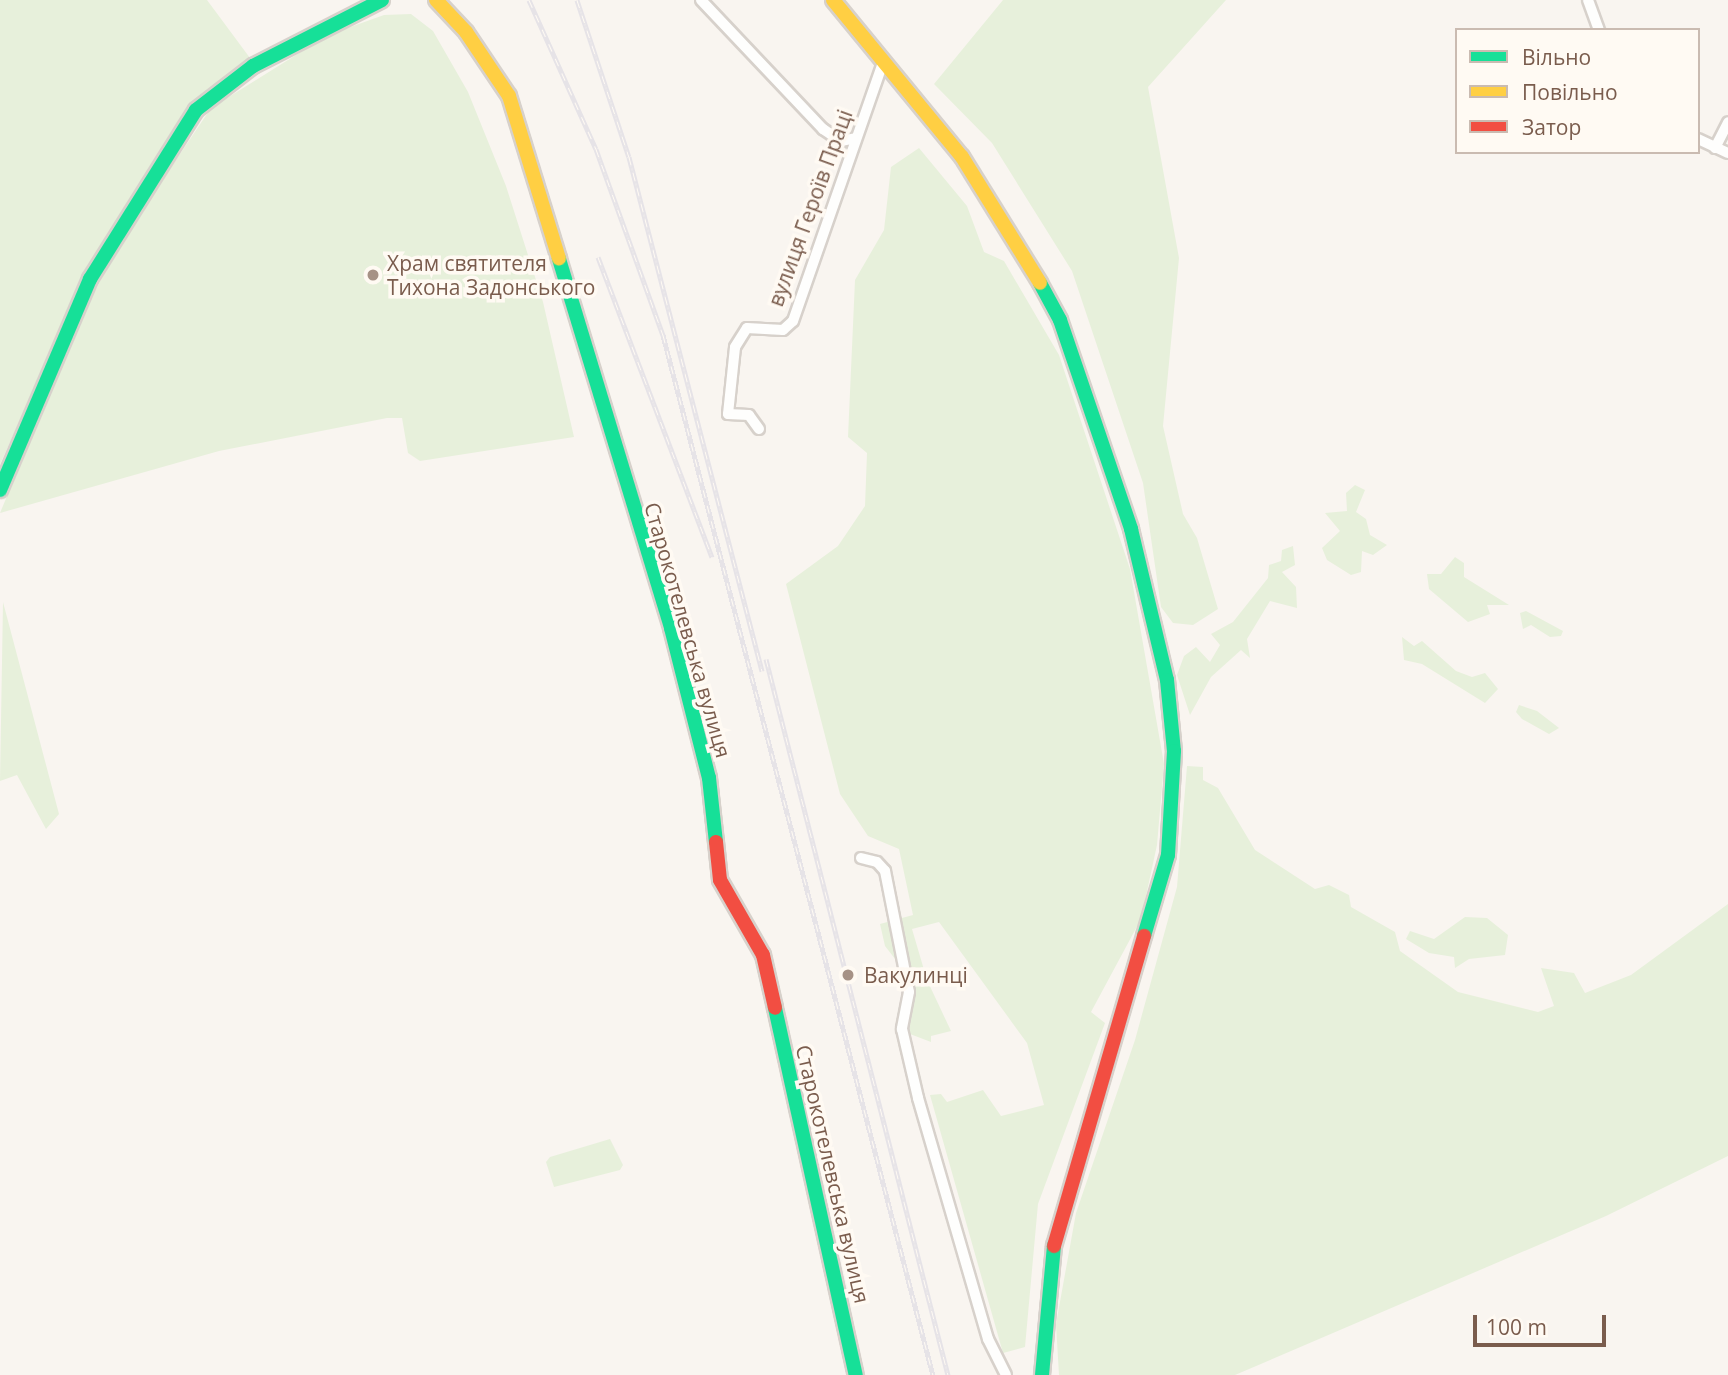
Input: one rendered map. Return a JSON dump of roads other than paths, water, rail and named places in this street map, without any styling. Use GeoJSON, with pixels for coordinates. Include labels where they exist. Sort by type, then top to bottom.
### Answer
{"type":"FeatureCollection","features":[{"type":"Feature","properties":{"kind":"street"},"geometry":{"type":"LineString","coordinates":[[0,490],[90,279],[196,110],[253,66],[365,4],[382,0]]}},
{"type":"Feature","properties":{"kind":"street","name":"Старокотелевська вулиця"},"geometry":{"type":"LineString","coordinates":[[436,0],[466,32],[509,96],[671,628],[709,778],[720,880],[763,955],[856,1375]]}},
{"type":"Feature","properties":{"kind":"street"},"geometry":{"type":"LineString","coordinates":[[701,0],[823,129],[841,141],[856,138]]}},
{"type":"Feature","properties":{"kind":"street"},"geometry":{"type":"LineString","coordinates":[[833,0],[928,112],[1016,240],[1080,369],[1147,588],[1167,680],[1174,751],[1173,808],[1158,896],[1049,1262],[1042,1375]]}},
{"type":"Feature","properties":{"kind":"street"},"geometry":{"type":"LineString","coordinates":[[1588,0],[1598,28]]}},
{"type":"Feature","properties":{"kind":"street","name":"вулиця Героїв Праці"},"geometry":{"type":"LineString","coordinates":[[759,429],[749,415],[728,414],[735,347],[747,328],[783,330],[793,321],[884,60]]}},
{"type":"Feature","properties":{"kind":"street"},"geometry":{"type":"LineString","coordinates":[[1715,148],[1728,122]]}},
{"type":"Feature","properties":{"kind":"street"},"geometry":{"type":"LineString","coordinates":[[1700,140],[1728,153]]}},
{"type":"Feature","properties":{"kind":"street"},"geometry":{"type":"LineString","coordinates":[[861,858],[877,862],[885,871],[909,992],[902,1028],[915,1086],[988,1339],[1006,1375]]}},
{"type":"Feature","properties":{"kind":"railway"},"geometry":{"type":"LineString","coordinates":[[529,0],[596,149],[663,335],[933,1375]]}},
{"type":"Feature","properties":{"kind":"railway"},"geometry":{"type":"LineString","coordinates":[[577,0],[629,157],[762,671]]}},
{"type":"Feature","properties":{"kind":"railway"},"geometry":{"type":"LineString","coordinates":[[598,257],[712,557]]}},
{"type":"Feature","properties":{"kind":"railway"},"geometry":{"type":"LineString","coordinates":[[766,659],[948,1375]]}},
{"type":"Feature","properties":{"kind":"place","name":"Храм святителя Тихона Задонського"},"geometry":{"type":"Point","coordinates":[373,275]}},
{"type":"Feature","properties":{"kind":"place","name":"Вакулинці"},"geometry":{"type":"Point","coordinates":[848,975]}}]}
